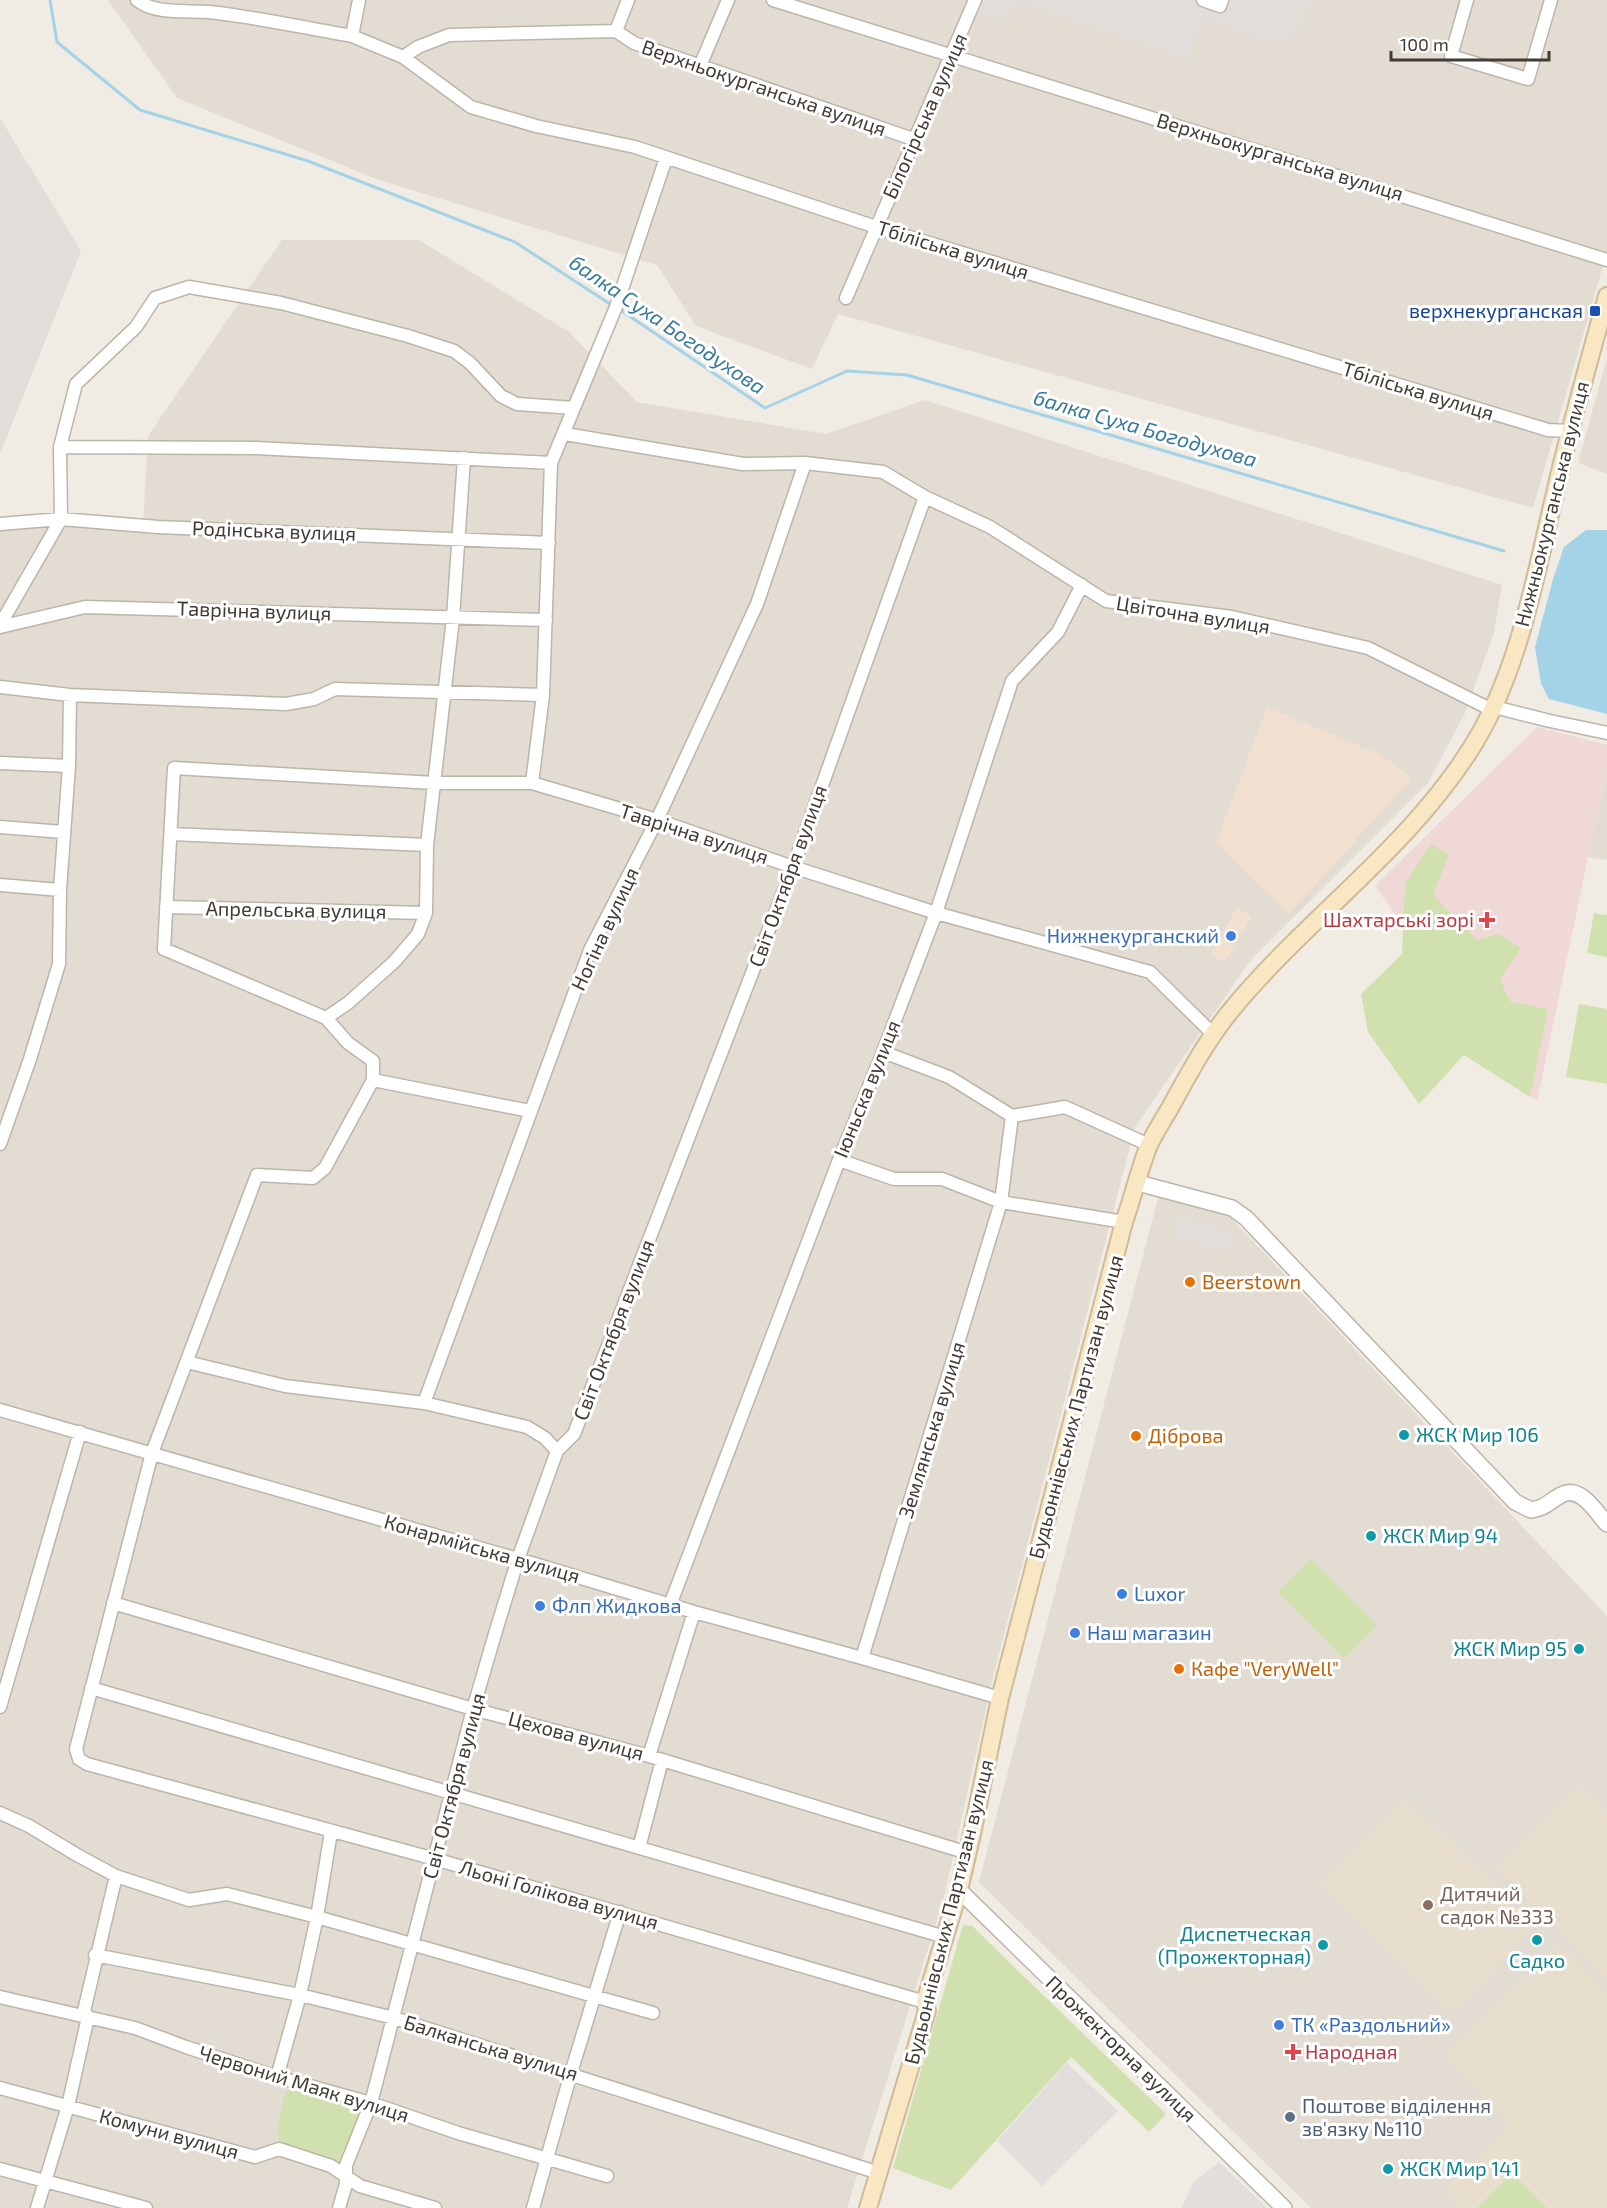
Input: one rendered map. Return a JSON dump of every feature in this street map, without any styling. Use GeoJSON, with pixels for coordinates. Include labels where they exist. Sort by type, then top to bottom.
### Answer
{"type":"FeatureCollection","features":[{"type":"Feature","properties":{"kind":"main road","name":"Нижньокурганська вулиця"},"geometry":{"type":"LineString","coordinates":[[1493,709],[1515,654],[1569,431],[1607,296]]}},
{"type":"Feature","properties":{"kind":"main road","name":"Будьоннівських Партизан вулиця"},"geometry":{"type":"LineString","coordinates":[[868,2208],[927,2011],[925,2002],[959,1890],[1000,1698],[1124,1222],[1149,1145],[1189,1073],[1214,1034],[1255,984],[1357,882],[1446,786],[1475,742],[1493,709]]}},
{"type":"Feature","properties":{"kind":"street","name":"Тбіліська вулиця"},"geometry":{"type":"LineString","coordinates":[[137,0],[142,4],[175,11],[209,12],[352,36],[404,57],[471,107],[536,126],[635,147],[876,226],[1548,430],[1569,431]]}},
{"type":"Feature","properties":{"kind":"street"},"geometry":{"type":"LineString","coordinates":[[352,36],[359,0]]}},
{"type":"Feature","properties":{"kind":"street"},"geometry":{"type":"LineString","coordinates":[[404,57],[418,47],[449,35],[616,31],[628,0]]}},
{"type":"Feature","properties":{"kind":"street"},"geometry":{"type":"LineString","coordinates":[[700,66],[728,0]]}},
{"type":"Feature","properties":{"kind":"street","name":"Верхньокурганська вулиця"},"geometry":{"type":"LineString","coordinates":[[773,0],[1607,260]]}},
{"type":"Feature","properties":{"kind":"street","name":"Білогірська вулиця"},"geometry":{"type":"LineString","coordinates":[[846,298],[975,0]]}},
{"type":"Feature","properties":{"kind":"street"},"geometry":{"type":"LineString","coordinates":[[1203,0],[1220,6],[1222,0]]}},
{"type":"Feature","properties":{"kind":"street"},"geometry":{"type":"LineString","coordinates":[[1467,0],[1451,56],[1528,79],[1551,0]]}},
{"type":"Feature","properties":{"kind":"street","name":"Верхньокурганська вулиця"},"geometry":{"type":"LineString","coordinates":[[616,31],[634,44],[916,140]]}},
{"type":"Feature","properties":{"kind":"street"},"geometry":{"type":"LineString","coordinates":[[532,783],[543,695],[551,463],[616,307],[666,158]]}},
{"type":"Feature","properties":{"kind":"street"},"geometry":{"type":"LineString","coordinates":[[0,626],[61,519],[60,447],[76,384],[136,327],[155,298],[189,287],[281,303],[408,336],[454,351],[470,363],[508,401],[517,404],[574,408]]}},
{"type":"Feature","properties":{"kind":"street","name":"Цвiточна вулиця"},"geometry":{"type":"LineString","coordinates":[[565,434],[743,464],[805,463],[882,472],[925,497],[990,527],[1106,601],[1232,617],[1368,648],[1493,709],[1607,733]]}},
{"type":"Feature","properties":{"kind":"street"},"geometry":{"type":"LineString","coordinates":[[60,447],[255,448],[551,463]]}},
{"type":"Feature","properties":{"kind":"street"},"geometry":{"type":"LineString","coordinates":[[326,1018],[348,1003],[394,962],[418,934],[426,913],[427,845],[453,618],[464,458]]}},
{"type":"Feature","properties":{"kind":"street","name":"Ногіна вулиця"},"geometry":{"type":"LineString","coordinates":[[424,1403],[590,950],[657,820],[757,604],[805,463]]}},
{"type":"Feature","properties":{"kind":"street","name":"Світ Октября вулиця"},"geometry":{"type":"LineString","coordinates":[[339,2208],[347,2177],[346,2165],[371,2103],[473,1709],[518,1559],[557,1451],[574,1434],[793,867],[925,497]]}},
{"type":"Feature","properties":{"kind":"street","name":"Родінська вулиця"},"geometry":{"type":"LineString","coordinates":[[0,524],[61,519],[158,527],[549,543]]}},
{"type":"Feature","properties":{"kind":"street","name":"Iюньска вулиця"},"geometry":{"type":"LineString","coordinates":[[670,1605],[839,1160],[884,1052],[936,913],[1012,681],[1058,632],[1082,585]]}},
{"type":"Feature","properties":{"kind":"street","name":"Таврічна вулиця"},"geometry":{"type":"LineString","coordinates":[[0,626],[85,607],[546,620]]}},
{"type":"Feature","properties":{"kind":"street"},"geometry":{"type":"LineString","coordinates":[[0,687],[70,695],[286,704],[314,699],[335,689],[543,695]]}},
{"type":"Feature","properties":{"kind":"street"},"geometry":{"type":"LineString","coordinates":[[0,1144],[30,1059],[59,964],[60,890],[69,766],[70,695]]}},
{"type":"Feature","properties":{"kind":"street"},"geometry":{"type":"LineString","coordinates":[[0,763],[69,766]]}},
{"type":"Feature","properties":{"kind":"street","name":"Таврічна вулиця"},"geometry":{"type":"LineString","coordinates":[[171,834],[174,768],[434,783],[532,783],[657,820],[936,913],[1150,972],[1214,1034]]}},
{"type":"Feature","properties":{"kind":"street"},"geometry":{"type":"LineString","coordinates":[[0,827],[63,832]]}},
{"type":"Feature","properties":{"kind":"street"},"geometry":{"type":"LineString","coordinates":[[427,845],[171,834],[164,949],[326,1018],[348,1043],[373,1061],[373,1080],[325,1168],[313,1178],[257,1175],[153,1453],[91,1688],[945,1937]]}},
{"type":"Feature","properties":{"kind":"street"},"geometry":{"type":"LineString","coordinates":[[0,885],[60,890]]}},
{"type":"Feature","properties":{"kind":"street","name":"Апрельська вулиця"},"geometry":{"type":"LineString","coordinates":[[166,907],[426,913]]}},
{"type":"Feature","properties":{"kind":"street"},"geometry":{"type":"LineString","coordinates":[[884,1052],[949,1077],[1012,1116],[1065,1107],[1149,1145]]}},
{"type":"Feature","properties":{"kind":"street"},"geometry":{"type":"LineString","coordinates":[[373,1080],[530,1111]]}},
{"type":"Feature","properties":{"kind":"street","name":"Землянська вулиця"},"geometry":{"type":"LineString","coordinates":[[862,1658],[1001,1202],[1012,1116]]}},
{"type":"Feature","properties":{"kind":"street"},"geometry":{"type":"LineString","coordinates":[[839,1160],[894,1179],[942,1179],[1001,1202],[1124,1222]]}},
{"type":"Feature","properties":{"kind":"street"},"geometry":{"type":"LineString","coordinates":[[1138,1183],[1233,1208],[1246,1218],[1515,1502],[1531,1510],[1550,1505],[1560,1495],[1569,1492],[1586,1500],[1607,1524]]}},
{"type":"Feature","properties":{"kind":"street"},"geometry":{"type":"LineString","coordinates":[[187,1362],[285,1386],[424,1403],[527,1427],[545,1438],[557,1451]]}},
{"type":"Feature","properties":{"kind":"street","name":"Конармійська вулиця"},"geometry":{"type":"LineString","coordinates":[[0,1410],[694,1612],[1000,1698]]}},
{"type":"Feature","properties":{"kind":"street"},"geometry":{"type":"LineString","coordinates":[[0,1707],[80,1432]]}},
{"type":"Feature","properties":{"kind":"street","name":"Цехова вулиця"},"geometry":{"type":"LineString","coordinates":[[113,1603],[473,1709],[663,1760],[968,1854]]}},
{"type":"Feature","properties":{"kind":"street"},"geometry":{"type":"LineString","coordinates":[[649,1756],[694,1612]]}},
{"type":"Feature","properties":{"kind":"street","name":"Льоні Голікова вулиця"},"geometry":{"type":"LineString","coordinates":[[91,1688],[76,1749],[79,1759],[87,1764],[620,1912],[925,2002]]}},
{"type":"Feature","properties":{"kind":"street"},"geometry":{"type":"LineString","coordinates":[[639,1848],[663,1760]]}},
{"type":"Feature","properties":{"kind":"street"},"geometry":{"type":"LineString","coordinates":[[0,1813],[29,1826],[116,1876],[189,1900],[227,1894],[317,1917],[653,2013]]}},
{"type":"Feature","properties":{"kind":"street"},"geometry":{"type":"LineString","coordinates":[[277,2077],[300,1995],[317,1917],[331,1832]]}},
{"type":"Feature","properties":{"kind":"street"},"geometry":{"type":"LineString","coordinates":[[37,2208],[68,2106],[88,2017],[84,2011],[95,1955],[116,1876]]}},
{"type":"Feature","properties":{"kind":"street","name":"Прожекторна вулиця"},"geometry":{"type":"LineString","coordinates":[[959,1890],[1284,2208]]}},
{"type":"Feature","properties":{"kind":"street"},"geometry":{"type":"LineString","coordinates":[[533,2208],[620,1912]]}},
{"type":"Feature","properties":{"kind":"street","name":"Балканська вулиця"},"geometry":{"type":"LineString","coordinates":[[95,1955],[300,1995],[394,2018],[879,2173]]}},
{"type":"Feature","properties":{"kind":"street","name":"Червоний Маяк вулиця"},"geometry":{"type":"LineString","coordinates":[[0,1997],[135,2028],[277,2077],[371,2103],[458,2133],[607,2176]]}},
{"type":"Feature","properties":{"kind":"street","name":"Комуни вулиця"},"geometry":{"type":"LineString","coordinates":[[0,2088],[255,2157],[279,2149],[331,2166],[360,2186],[435,2208]]}},
{"type":"Feature","properties":{"kind":"street"},"geometry":{"type":"LineString","coordinates":[[0,2169],[146,2208]]}},
{"type":"Feature","properties":{"kind":"shaded area"},"geometry":{"type":"Polygon","coordinates":[[[108,0],[1607,0],[1607,252],[1533,508],[838,314],[812,369],[696,326],[657,265],[376,179],[177,98],[108,0]]]}},
{"type":"Feature","properties":{"kind":"shaded area"},"geometry":{"type":"Polygon","coordinates":[[[955,0],[1312,0],[1305,18],[1288,43],[1270,43],[1203,19],[1188,60],[1015,2],[1008,24],[955,0]]]}},
{"type":"Feature","properties":{"kind":"shaded area"},"geometry":{"type":"Polygon","coordinates":[[[0,118],[81,251],[0,454],[0,118]]]}},
{"type":"Feature","properties":{"kind":"shaded area"},"geometry":{"type":"Polygon","coordinates":[[[282,240],[419,240],[569,332],[637,402],[826,434],[925,400],[1502,585],[1494,633],[1465,713],[1428,783],[1250,961],[1135,1127],[993,1677],[944,1897],[847,2208],[0,2208],[0,530],[71,525],[143,525],[148,436],[282,240]]]}},
{"type":"Feature","properties":{"kind":"shaded area"},"geometry":{"type":"Polygon","coordinates":[[[1607,358],[1607,474],[1578,463],[1607,358]]]}},
{"type":"Feature","properties":{"kind":"shaded area"},"geometry":{"type":"Polygon","coordinates":[[[1267,707],[1382,755],[1412,778],[1289,914],[1216,843],[1267,707]]]}},
{"type":"Feature","properties":{"kind":"shaded area","name":"Шахтарські зорі"},"geometry":{"type":"Polygon","coordinates":[[[1537,727],[1607,745],[1607,767],[1537,1101],[1466,1047],[1424,954],[1375,886],[1537,727]]]}},
{"type":"Feature","properties":{"kind":"shaded area"},"geometry":{"type":"Polygon","coordinates":[[[1607,767],[1607,860],[1588,857],[1607,767]]]}},
{"type":"Feature","properties":{"kind":"shaded area","name":"Нижнекурганский"},"geometry":{"type":"Polygon","coordinates":[[[1237,907],[1252,917],[1224,962],[1211,954],[1237,907]]]}},
{"type":"Feature","properties":{"kind":"shaded area"},"geometry":{"type":"Polygon","coordinates":[[[1162,1183],[1232,1219],[1607,1616],[1607,2208],[1311,2208],[979,1882],[1162,1183]]]}},
{"type":"Feature","properties":{"kind":"shaded area"},"geometry":{"type":"Polygon","coordinates":[[[1178,1216],[1231,1233],[1228,1252],[1174,1236],[1178,1216]]]}},
{"type":"Feature","properties":{"kind":"shaded area"},"geometry":{"type":"Polygon","coordinates":[[[1579,1787],[1607,1816],[1607,1980],[1497,1868],[1579,1787]]]}},
{"type":"Feature","properties":{"kind":"shaded area","name":"Дитячий садок №333"},"geometry":{"type":"Polygon","coordinates":[[[1405,1799],[1536,1926],[1452,2012],[1321,1885],[1405,1799]]]}},
{"type":"Feature","properties":{"kind":"shaded area"},"geometry":{"type":"Polygon","coordinates":[[[1559,1944],[1607,1993],[1607,2208],[1462,2208],[1444,2190],[1510,2124],[1445,2057],[1559,1944]]]}},
{"type":"Feature","properties":{"kind":"shaded area"},"geometry":{"type":"Polygon","coordinates":[[[1067,2063],[1118,2111],[1042,2186],[997,2141],[1067,2063]]]}},
{"type":"Feature","properties":{"kind":"shaded area"},"geometry":{"type":"Polygon","coordinates":[[[1219,2162],[1267,2208],[1182,2208],[1193,2182],[1219,2162]]]}},
{"type":"Feature","properties":{"kind":"green space"},"geometry":{"type":"Polygon","coordinates":[[[1431,844],[1449,855],[1433,895],[1477,940],[1498,934],[1521,948],[1500,979],[1510,1002],[1548,1009],[1530,1097],[1464,1055],[1419,1104],[1368,1032],[1361,994],[1402,954],[1405,884],[1431,844]]]}},
{"type":"Feature","properties":{"kind":"green space"},"geometry":{"type":"Polygon","coordinates":[[[1594,913],[1607,915],[1607,957],[1587,953],[1594,913]]]}},
{"type":"Feature","properties":{"kind":"green space"},"geometry":{"type":"Polygon","coordinates":[[[1579,1004],[1607,1009],[1607,1084],[1566,1077],[1579,1004]]]}},
{"type":"Feature","properties":{"kind":"green space"},"geometry":{"type":"Polygon","coordinates":[[[1311,1559],[1377,1625],[1344,1658],[1278,1592],[1311,1559]]]}},
{"type":"Feature","properties":{"kind":"green space"},"geometry":{"type":"Polygon","coordinates":[[[963,1925],[972,1926],[1166,2114],[1149,2132],[1071,2057],[951,2190],[893,2168],[963,1925]]]}},
{"type":"Feature","properties":{"kind":"green space"},"geometry":{"type":"Polygon","coordinates":[[[293,2086],[362,2105],[345,2156],[341,2161],[308,2154],[289,2147],[279,2139],[283,2102],[286,2092],[293,2086]]]}},
{"type":"Feature","properties":{"kind":"green space"},"geometry":{"type":"Polygon","coordinates":[[[1512,2173],[1547,2208],[1477,2208],[1512,2173]]]}},
{"type":"Feature","properties":{"kind":"water"},"geometry":{"type":"Polygon","coordinates":[[[1586,530],[1607,530],[1607,714],[1549,699],[1541,684],[1535,647],[1564,547],[1586,530]]]}},
{"type":"Feature","properties":{"kind":"waterway","name":"балка Суха Богодухова"},"geometry":{"type":"LineString","coordinates":[[50,0],[57,42],[140,110],[308,161],[515,242],[613,306]]}},
{"type":"Feature","properties":{"kind":"waterway","name":"балка Суха Богодухова"},"geometry":{"type":"LineString","coordinates":[[619,309],[765,408],[847,371],[907,375],[1504,551]]}},
{"type":"Feature","properties":{"kind":"place","name":"верхнекурганская"},"geometry":{"type":"Point","coordinates":[1595,311]}},
{"type":"Feature","properties":{"kind":"place","name":"Шахтарські зорі"},"geometry":{"type":"Point","coordinates":[1487,920]}},
{"type":"Feature","properties":{"kind":"place","name":"Нижнекурганский"},"geometry":{"type":"Point","coordinates":[1231,936]}},
{"type":"Feature","properties":{"kind":"place","name":"Beerstown"},"geometry":{"type":"Point","coordinates":[1190,1282]}},
{"type":"Feature","properties":{"kind":"place","name":"ЖСК Мир 106"},"geometry":{"type":"Point","coordinates":[1404,1435]}},
{"type":"Feature","properties":{"kind":"place","name":"Діброва"},"geometry":{"type":"Point","coordinates":[1136,1436]}},
{"type":"Feature","properties":{"kind":"place","name":"ЖСК Мир 94"},"geometry":{"type":"Point","coordinates":[1371,1536]}},
{"type":"Feature","properties":{"kind":"place","name":"Luxor"},"geometry":{"type":"Point","coordinates":[1122,1594]}},
{"type":"Feature","properties":{"kind":"place","name":"Флп Жидкова"},"geometry":{"type":"Point","coordinates":[540,1606]}},
{"type":"Feature","properties":{"kind":"place","name":"Наш магазин"},"geometry":{"type":"Point","coordinates":[1075,1633]}},
{"type":"Feature","properties":{"kind":"place","name":"ЖСК Мир 95"},"geometry":{"type":"Point","coordinates":[1579,1649]}},
{"type":"Feature","properties":{"kind":"place","name":"Кафе \"VeryWell\""},"geometry":{"type":"Point","coordinates":[1179,1669]}},
{"type":"Feature","properties":{"kind":"place","name":"Дитячий садок №333"},"geometry":{"type":"Point","coordinates":[1428,1905]}},
{"type":"Feature","properties":{"kind":"place","name":"Садко"},"geometry":{"type":"Point","coordinates":[1537,1940]}},
{"type":"Feature","properties":{"kind":"place","name":"Диспетческая (Прожекторная)"},"geometry":{"type":"Point","coordinates":[1323,1945]}},
{"type":"Feature","properties":{"kind":"place","name":"ТК «Раздольний»"},"geometry":{"type":"Point","coordinates":[1279,2025]}},
{"type":"Feature","properties":{"kind":"place","name":"Народная"},"geometry":{"type":"Point","coordinates":[1293,2052]}},
{"type":"Feature","properties":{"kind":"place","name":"Поштове відділення зв'язку №110"},"geometry":{"type":"Point","coordinates":[1290,2117]}},
{"type":"Feature","properties":{"kind":"place","name":"ЖСК Мир 141"},"geometry":{"type":"Point","coordinates":[1388,2169]}}]}
